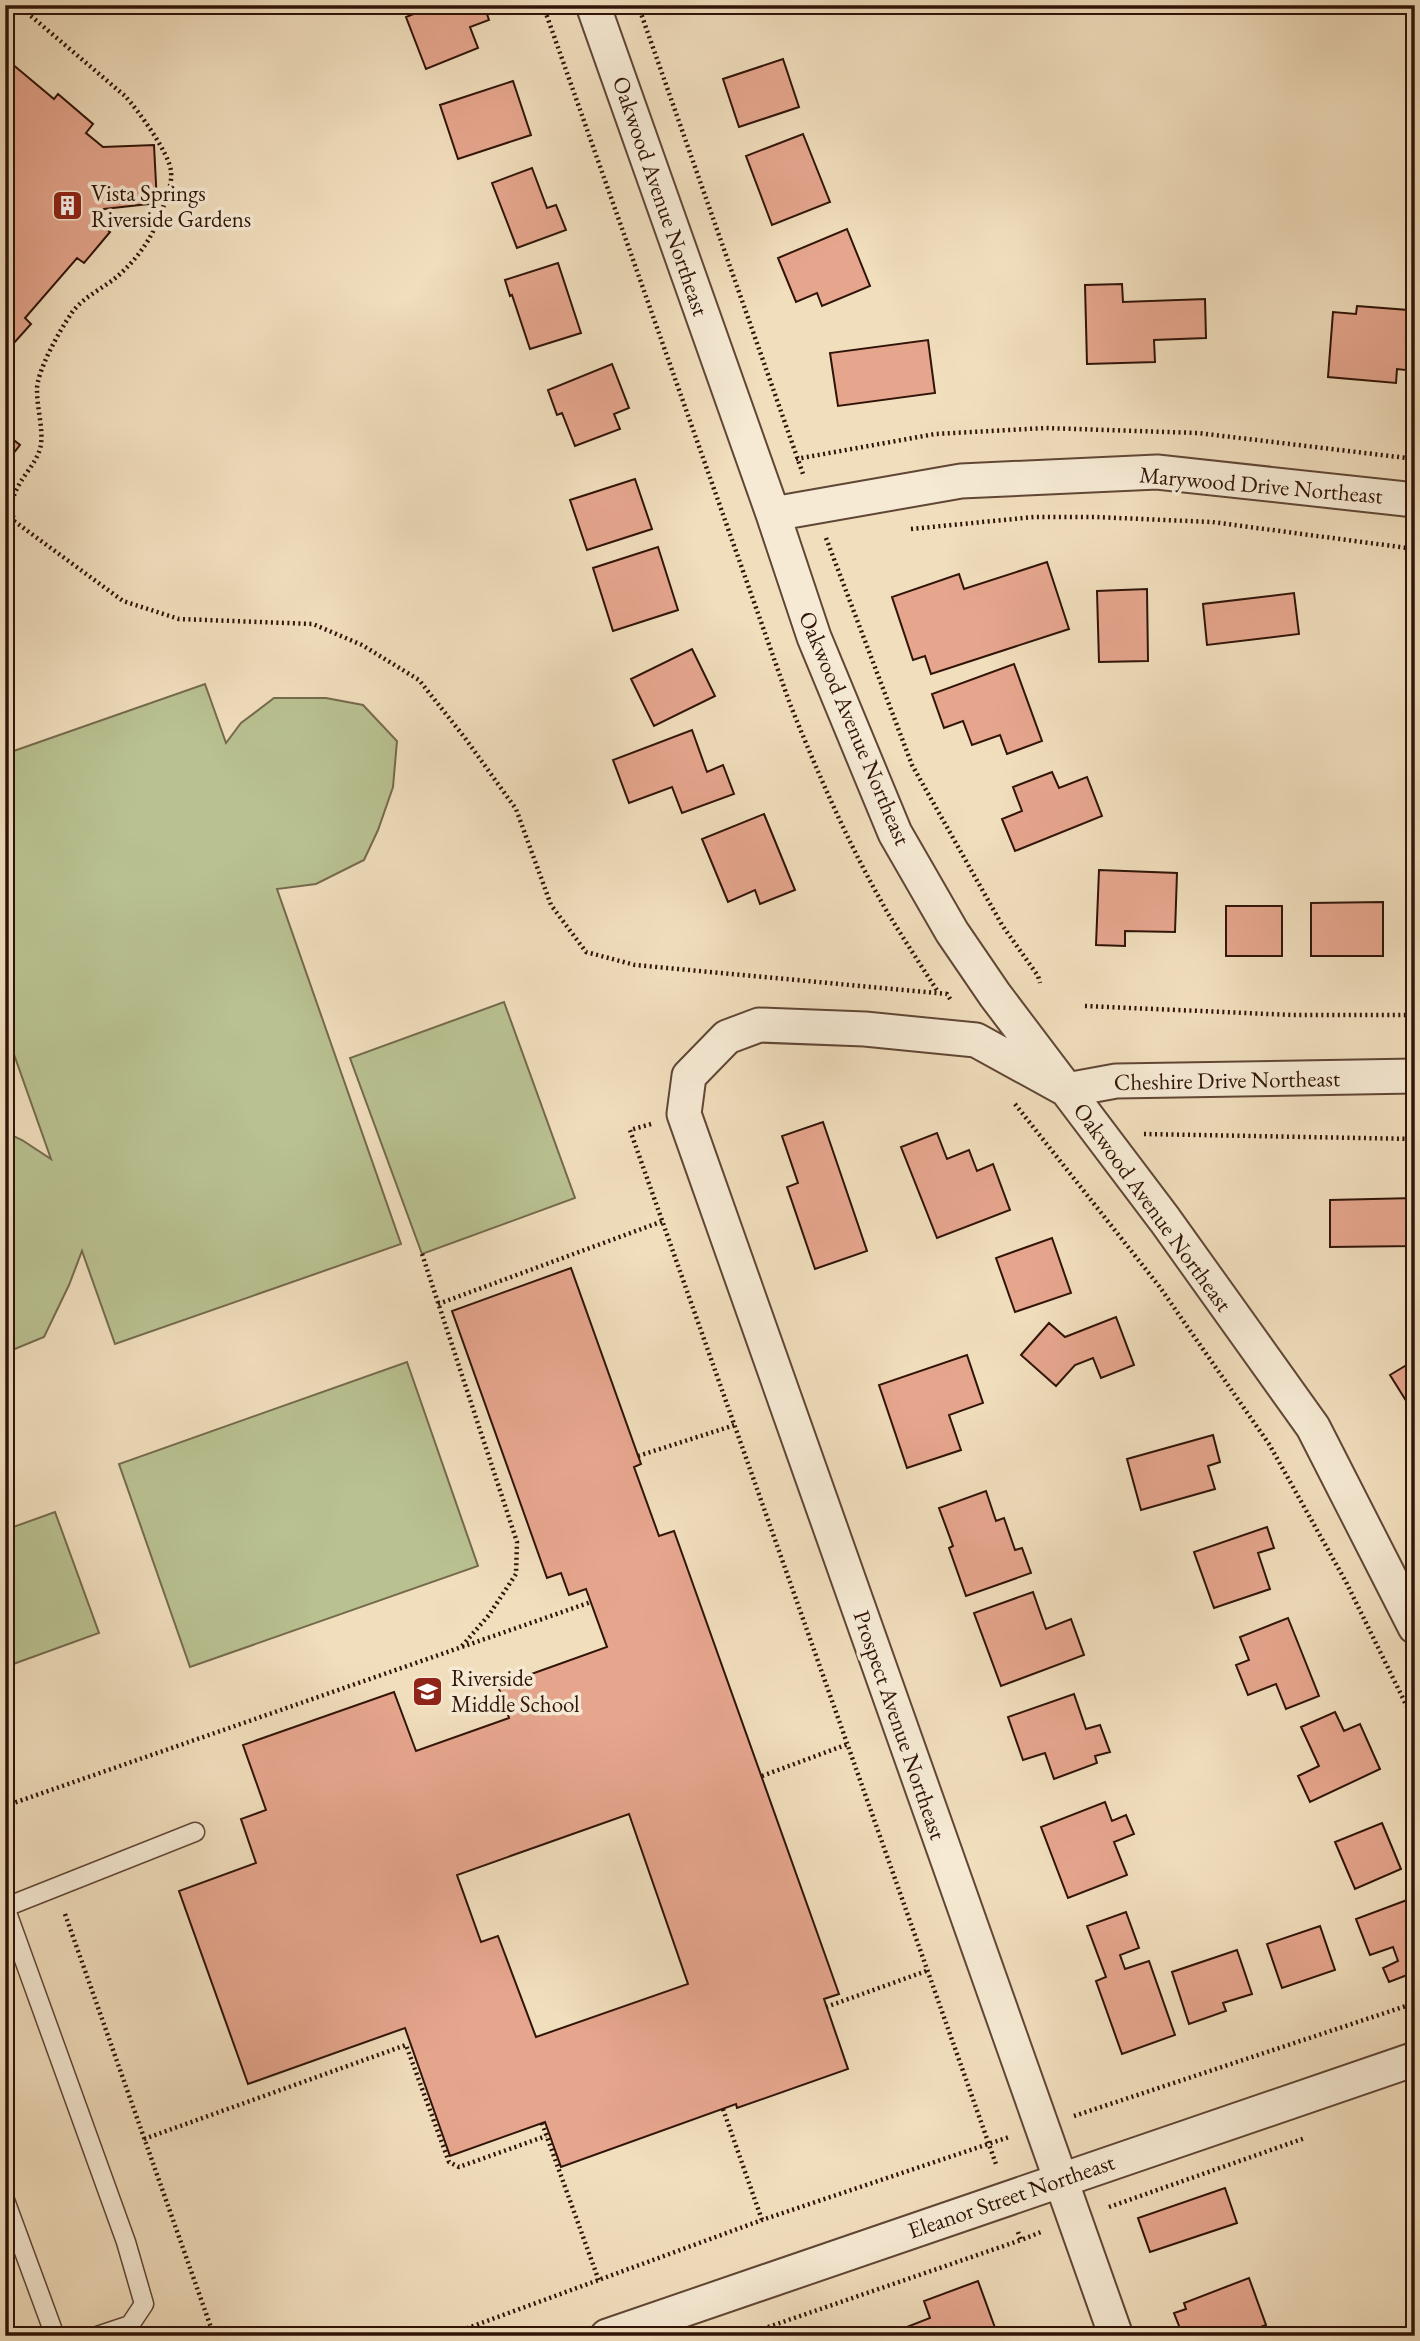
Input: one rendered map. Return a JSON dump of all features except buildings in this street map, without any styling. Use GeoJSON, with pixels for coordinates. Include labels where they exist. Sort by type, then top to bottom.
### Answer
{"type":"FeatureCollection","features":[{"type":"Feature","properties":{"kind":"street","name":"Oakwood Avenue Northeast"},"geometry":{"type":"LineString","coordinates":[[593,5],[814,637],[895,833],[952,932],[995,995],[1165,1220],[1313,1427],[1415,1627]]}},
{"type":"Feature","properties":{"kind":"street","name":"Marywood Drive Northeast"},"geometry":{"type":"LineString","coordinates":[[773,514],[961,481],[1157,472],[1415,500]]}},
{"type":"Feature","properties":{"kind":"street"},"geometry":{"type":"LineString","coordinates":[[684,1114],[689,1076],[727,1037],[759,1025],[865,1029],[976,1040],[1067,1090]]}},
{"type":"Feature","properties":{"kind":"street","name":"Cheshire Drive Northeast"},"geometry":{"type":"LineString","coordinates":[[1067,1090],[1116,1081],[1415,1076]]}},
{"type":"Feature","properties":{"kind":"street","name":"Prospect Avenue Northeast"},"geometry":{"type":"LineString","coordinates":[[684,1114],[1116,2336]]}},
{"type":"Feature","properties":{"kind":"street","name":"Eleanor Street Northeast"},"geometry":{"type":"LineString","coordinates":[[607,2336],[1415,2059]]}},
{"type":"Feature","properties":{"kind":"lane"},"geometry":{"type":"LineString","coordinates":[[97,2336],[130,2325],[144,2304],[126,2242],[6,1907],[195,1832]]}},
{"type":"Feature","properties":{"kind":"lane"},"geometry":{"type":"LineString","coordinates":[[5,2200],[54,2336]]}},
{"type":"Feature","properties":{"kind":"path"},"geometry":{"type":"LineString","coordinates":[[18,5],[125,96],[140,113],[169,163],[171,173],[170,186],[159,221],[149,242],[119,275],[79,303],[70,314],[44,366],[37,387],[41,443],[37,458],[21,482],[12,504],[14,521],[123,601],[178,619],[313,624],[362,645],[419,680],[516,809],[551,905],[586,952],[648,967],[947,994],[976,1040]]}},
{"type":"Feature","properties":{"kind":"path"},"geometry":{"type":"LineString","coordinates":[[543,5],[790,705],[817,771],[889,914],[939,993]]}},
{"type":"Feature","properties":{"kind":"path"},"geometry":{"type":"LineString","coordinates":[[905,529],[1034,517],[1095,517],[1212,523],[1415,549]]}},
{"type":"Feature","properties":{"kind":"path"},"geometry":{"type":"LineString","coordinates":[[5,530],[14,521]]}},
{"type":"Feature","properties":{"kind":"path"},"geometry":{"type":"LineString","coordinates":[[739,562],[841,540]]}},
{"type":"Feature","properties":{"kind":"path"},"geometry":{"type":"LineString","coordinates":[[1085,1006],[1292,1015],[1415,1015]]}},
{"type":"Feature","properties":{"kind":"path"},"geometry":{"type":"LineString","coordinates":[[1010,1098],[1159,1286],[1269,1444],[1346,1582],[1415,1723]]}},
{"type":"Feature","properties":{"kind":"path"},"geometry":{"type":"LineString","coordinates":[[684,1114],[630,1130],[929,1970],[1021,2240]]}},
{"type":"Feature","properties":{"kind":"path"},"geometry":{"type":"LineString","coordinates":[[1040,1136],[1059,1128],[1153,1135],[1415,1139]]}},
{"type":"Feature","properties":{"kind":"path"},"geometry":{"type":"LineString","coordinates":[[438,1304],[663,1221]]}},
{"type":"Feature","properties":{"kind":"path"},"geometry":{"type":"LineString","coordinates":[[422,1254],[517,1542],[516,1574],[489,1615],[462,1647]]}},
{"type":"Feature","properties":{"kind":"path"},"geometry":{"type":"LineString","coordinates":[[638,1455],[736,1425]]}},
{"type":"Feature","properties":{"kind":"path"},"geometry":{"type":"LineString","coordinates":[[5,1806],[591,1602]]}},
{"type":"Feature","properties":{"kind":"path"},"geometry":{"type":"LineString","coordinates":[[762,1776],[848,1744]]}},
{"type":"Feature","properties":{"kind":"path"},"geometry":{"type":"LineString","coordinates":[[54,1888],[214,2336]]}},
{"type":"Feature","properties":{"kind":"path"},"geometry":{"type":"LineString","coordinates":[[826,2007],[929,1970]]}},
{"type":"Feature","properties":{"kind":"path"},"geometry":{"type":"LineString","coordinates":[[446,2336],[762,2220],[1415,2003]]}},
{"type":"Feature","properties":{"kind":"path"},"geometry":{"type":"LineString","coordinates":[[144,2139],[405,2045],[450,2162],[459,2168],[546,2136]]}},
{"type":"Feature","properties":{"kind":"path"},"geometry":{"type":"LineString","coordinates":[[723,2109],[762,2220]]}},
{"type":"Feature","properties":{"kind":"path"},"geometry":{"type":"LineString","coordinates":[[542,2123],[599,2281]]}},
{"type":"Feature","properties":{"kind":"path"},"geometry":{"type":"LineString","coordinates":[[742,2336],[1311,2136]]}},
{"type":"Feature","properties":{"kind":"green space"},"geometry":{"type":"Polygon","coordinates":[[[205,684],[226,743],[241,723],[274,698],[326,698],[363,705],[397,741],[393,787],[364,860],[316,884],[277,889],[401,1244],[115,1344],[82,1251],[44,1337],[5,1353],[5,1132],[51,1159],[5,1029],[5,754],[205,684]]]}},
{"type":"Feature","properties":{"kind":"green space"},"geometry":{"type":"Polygon","coordinates":[[[504,1002],[575,1198],[422,1254],[350,1058],[504,1002]]]}},
{"type":"Feature","properties":{"kind":"green space"},"geometry":{"type":"Polygon","coordinates":[[[407,1362],[478,1566],[190,1667],[119,1464],[407,1362]]]}},
{"type":"Feature","properties":{"kind":"green space"},"geometry":{"type":"Polygon","coordinates":[[[55,1512],[99,1633],[5,1667],[5,1530],[55,1512]]]}},
{"type":"Feature","properties":{"kind":"place","name":"Vista Springs Riverside Gardens"},"geometry":{"type":"Point","coordinates":[68,206]}},
{"type":"Feature","properties":{"kind":"place","name":"Riverside Middle School"},"geometry":{"type":"Point","coordinates":[428,1691]}}]}
